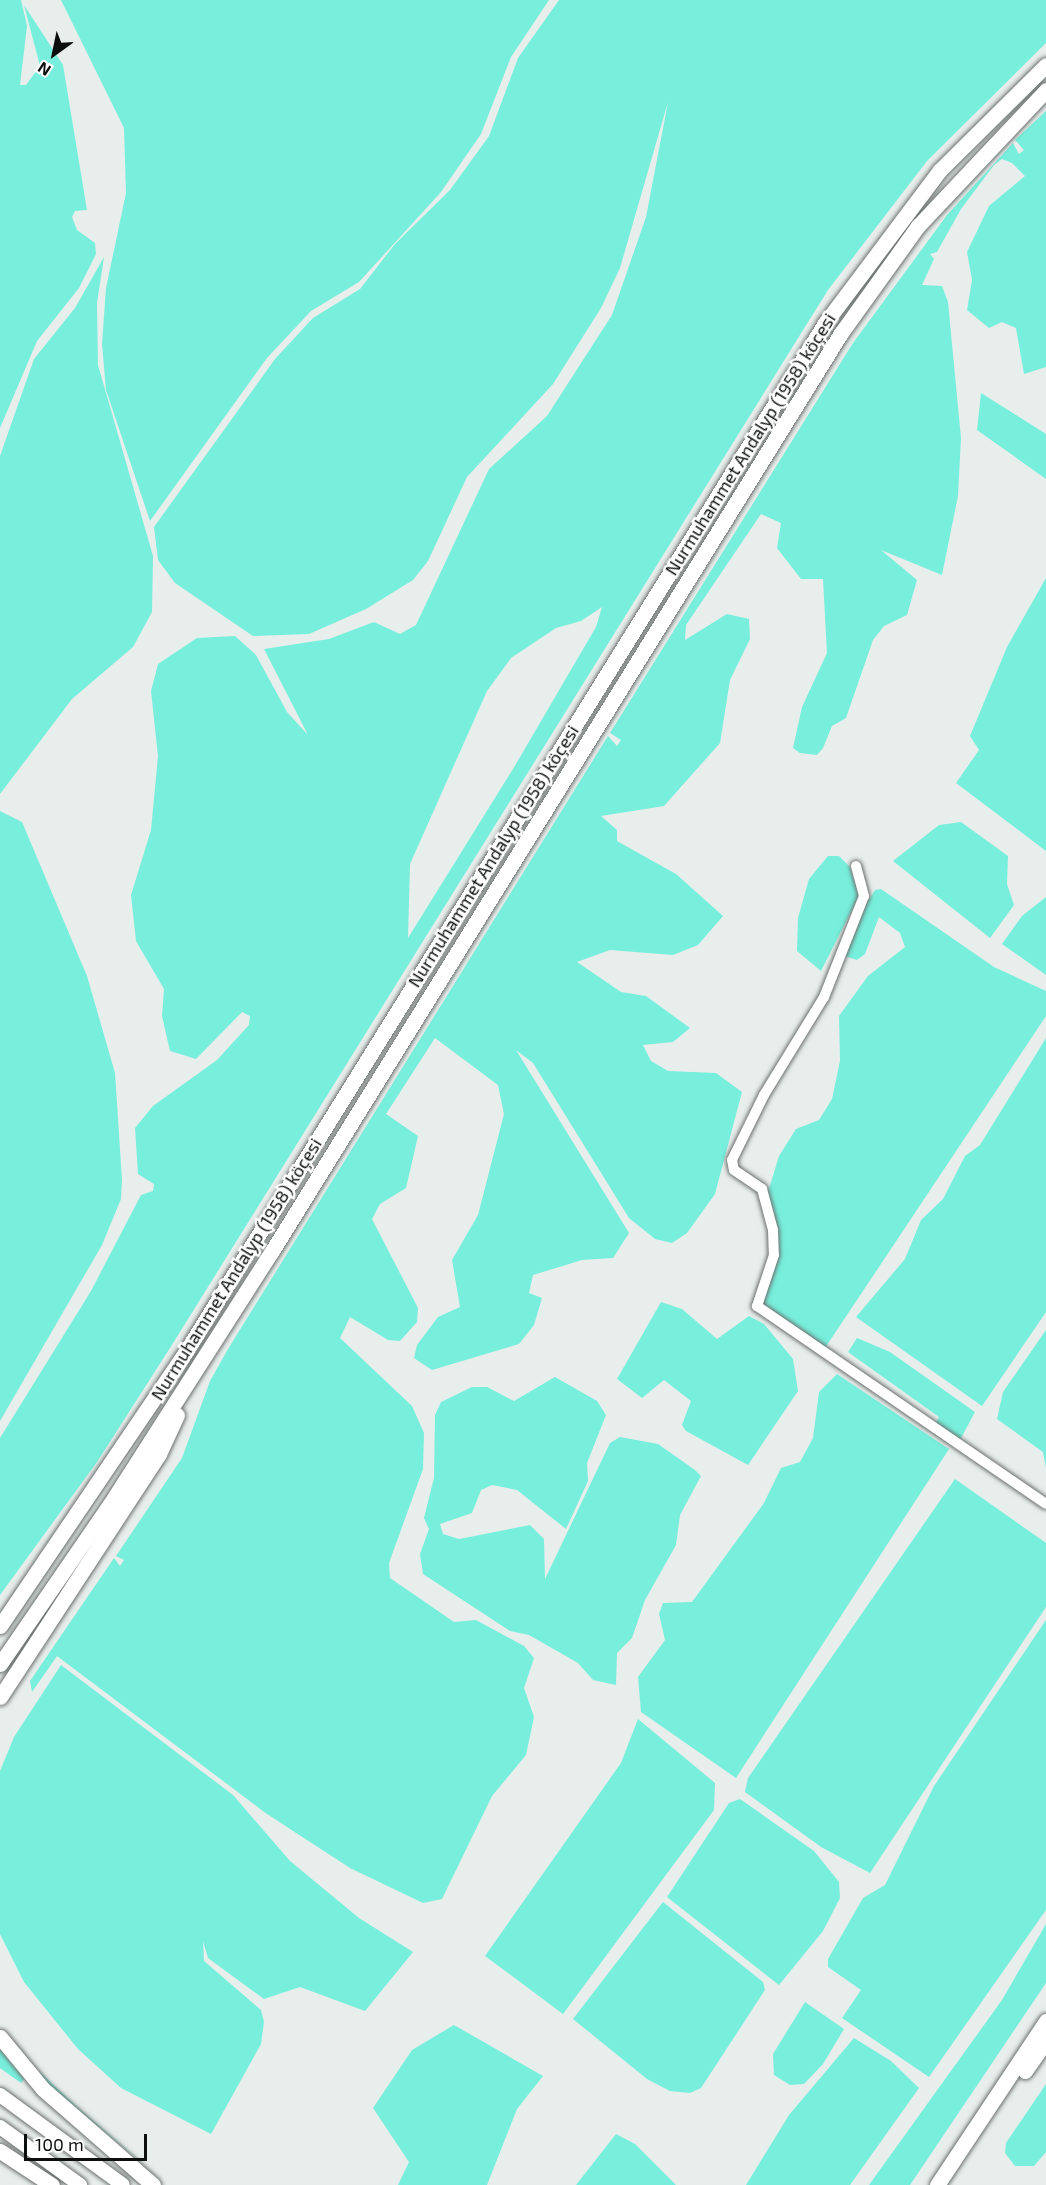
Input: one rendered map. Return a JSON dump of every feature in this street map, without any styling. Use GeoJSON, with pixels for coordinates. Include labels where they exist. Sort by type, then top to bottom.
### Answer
{"type":"FeatureCollection","features":[{"type":"Feature","properties":{"kind":"main road","name":"Nurmuhammet Andalyp (1958) köçesi"},"geometry":{"type":"LineString","coordinates":[[0,1626],[183,1356],[825,323],[940,170],[1046,65]]}},
{"type":"Feature","properties":{"kind":"main road","name":"Nurmuhammet Andalyp (1958) köçesi"},"geometry":{"type":"LineString","coordinates":[[0,1664],[199,1365],[841,333],[918,226],[1046,90]]}},
{"type":"Feature","properties":{"kind":"main road"},"geometry":{"type":"LineString","coordinates":[[0,1697],[159,1454],[199,1365]]}},
{"type":"Feature","properties":{"kind":"main road"},"geometry":{"type":"LineString","coordinates":[[937,2185],[1046,2020]]}},
{"type":"Feature","properties":{"kind":"main road"},"geometry":{"type":"LineString","coordinates":[[0,2037],[68,2113],[152,2182]]}},
{"type":"Feature","properties":{"kind":"main road"},"geometry":{"type":"LineString","coordinates":[[948,2185],[1046,2041]]}},
{"type":"Feature","properties":{"kind":"main road"},"geometry":{"type":"LineString","coordinates":[[0,2096],[123,2185]]}},
{"type":"Feature","properties":{"kind":"main road"},"geometry":{"type":"LineString","coordinates":[[0,2127],[80,2185]]}},
{"type":"Feature","properties":{"kind":"main road"},"geometry":{"type":"LineString","coordinates":[[0,2151],[52,2185]]}},
{"type":"Feature","properties":{"kind":"street"},"geometry":{"type":"LineString","coordinates":[[856,866],[864,896],[824,997],[764,1095],[732,1160],[734,1170],[762,1189],[773,1230],[774,1255],[757,1306],[1046,1504]]}},
{"type":"Feature","properties":{"kind":"green space"},"geometry":{"type":"Polygon","coordinates":[[[0,0],[21,0],[27,26],[20,85],[26,85],[40,66],[24,5],[63,65],[87,210],[75,211],[72,217],[77,230],[95,243],[96,254],[79,288],[37,341],[0,428],[0,0]]]}},
{"type":"Feature","properties":{"kind":"green space"},"geometry":{"type":"Polygon","coordinates":[[[61,0],[549,0],[511,57],[481,134],[441,192],[359,282],[311,311],[267,358],[150,521],[106,390],[102,344],[106,288],[126,193],[124,128],[61,0]]]}},
{"type":"Feature","properties":{"kind":"green space"},"geometry":{"type":"Polygon","coordinates":[[[559,0],[1046,0],[1046,43],[927,161],[828,290],[170,1348],[97,1462],[0,1595],[0,1438],[91,1291],[141,1195],[153,1191],[154,1184],[138,1174],[135,1128],[153,1106],[217,1060],[249,1025],[250,1016],[242,1012],[196,1059],[170,1051],[162,1016],[164,989],[136,941],[131,895],[151,830],[158,756],[151,691],[158,664],[197,638],[235,636],[256,655],[287,712],[308,735],[264,649],[329,639],[374,622],[400,634],[416,625],[489,469],[547,416],[612,315],[646,217],[668,102],[620,268],[601,308],[553,384],[467,477],[428,561],[413,580],[366,609],[309,634],[253,636],[175,583],[158,560],[154,527],[275,359],[313,318],[360,289],[395,244],[450,190],[489,136],[518,58],[559,0]],[[602,607],[581,621],[556,628],[511,658],[487,691],[410,864],[408,938],[513,769],[596,627],[602,607]]]}},
{"type":"Feature","properties":{"kind":"green space"},"geometry":{"type":"Polygon","coordinates":[[[1046,111],[1046,367],[1024,374],[1016,328],[1002,322],[989,328],[967,310],[972,280],[967,252],[989,206],[1025,176],[1012,163],[1002,159],[994,165],[961,209],[937,252],[930,254],[934,259],[922,285],[942,286],[948,302],[961,438],[958,496],[942,575],[881,550],[917,580],[907,615],[884,626],[873,640],[846,718],[832,726],[823,748],[817,755],[800,753],[793,748],[802,707],[827,653],[823,579],[801,579],[777,548],[781,523],[761,514],[686,625],[685,640],[727,614],[749,619],[750,639],[730,680],[720,743],[664,806],[601,816],[617,830],[617,841],[676,874],[723,916],[698,945],[673,955],[610,950],[577,962],[621,992],[646,996],[690,1028],[673,1042],[643,1045],[651,1061],[668,1071],[716,1073],[742,1092],[715,1194],[687,1233],[672,1243],[655,1239],[629,1218],[533,1063],[516,1050],[629,1233],[613,1258],[582,1260],[533,1275],[529,1293],[542,1298],[534,1325],[519,1344],[432,1370],[414,1358],[417,1345],[438,1317],[460,1307],[452,1260],[478,1215],[504,1114],[498,1085],[435,1038],[386,1114],[418,1136],[406,1188],[380,1204],[372,1219],[418,1308],[417,1322],[400,1341],[388,1340],[350,1317],[340,1338],[412,1406],[424,1433],[423,1469],[389,1563],[390,1578],[454,1622],[476,1620],[524,1646],[534,1658],[524,1688],[534,1717],[526,1755],[492,1796],[442,1899],[423,1903],[350,1868],[267,1814],[57,1656],[32,1692],[30,1681],[114,1558],[120,1566],[124,1560],[116,1556],[182,1458],[210,1381],[228,1349],[608,736],[617,746],[621,740],[610,733],[853,343],[947,215],[1013,143],[1019,154],[1024,150],[1015,140],[1046,111]]]}},
{"type":"Feature","properties":{"kind":"green space"},"geometry":{"type":"Polygon","coordinates":[[[104,257],[97,303],[98,365],[153,556],[152,612],[133,647],[72,699],[0,794],[0,456],[34,359],[75,308],[104,257]]]}},
{"type":"Feature","properties":{"kind":"green space"},"geometry":{"type":"Polygon","coordinates":[[[981,393],[1046,434],[1046,479],[977,430],[981,393]]]}},
{"type":"Feature","properties":{"kind":"green space"},"geometry":{"type":"Polygon","coordinates":[[[1046,578],[1046,851],[956,783],[979,750],[970,736],[1007,647],[1046,578]]]}},
{"type":"Feature","properties":{"kind":"green space"},"geometry":{"type":"Polygon","coordinates":[[[0,811],[22,822],[87,976],[115,1073],[122,1180],[121,1199],[102,1245],[0,1421],[0,811]]]}},
{"type":"Feature","properties":{"kind":"green space"},"geometry":{"type":"Polygon","coordinates":[[[961,822],[1008,856],[1007,884],[1014,905],[990,938],[893,861],[939,825],[961,822]]]}},
{"type":"Feature","properties":{"kind":"green space"},"geometry":{"type":"Polygon","coordinates":[[[828,856],[839,856],[850,867],[859,896],[821,971],[797,951],[798,918],[809,879],[828,856]]]}},
{"type":"Feature","properties":{"kind":"green space"},"geometry":{"type":"Polygon","coordinates":[[[881,889],[994,967],[1046,991],[1046,1016],[825,1348],[760,1305],[778,1244],[768,1192],[779,1156],[796,1129],[819,1120],[832,1099],[840,1061],[839,1016],[868,976],[905,947],[900,933],[879,917],[865,954],[857,960],[841,955],[855,921],[875,890],[881,889]]]}},
{"type":"Feature","properties":{"kind":"green space"},"geometry":{"type":"Polygon","coordinates":[[[1046,897],[1046,975],[1002,944],[1022,916],[1046,897]]]}},
{"type":"Feature","properties":{"kind":"green space"},"geometry":{"type":"Polygon","coordinates":[[[1046,1038],[1046,1312],[982,1406],[856,1317],[905,1259],[921,1220],[943,1199],[965,1156],[980,1145],[1046,1038]]]}},
{"type":"Feature","properties":{"kind":"green space"},"geometry":{"type":"Polygon","coordinates":[[[661,1302],[682,1309],[717,1339],[749,1316],[764,1324],[793,1359],[798,1391],[748,1465],[686,1431],[682,1425],[691,1401],[664,1380],[642,1398],[617,1379],[661,1302]]]}},
{"type":"Feature","properties":{"kind":"green space"},"geometry":{"type":"Polygon","coordinates":[[[1046,1330],[1046,1468],[1043,1452],[997,1419],[1003,1392],[1046,1330]]]}},
{"type":"Feature","properties":{"kind":"green space"},"geometry":{"type":"Polygon","coordinates":[[[857,1338],[890,1352],[975,1412],[959,1442],[935,1425],[939,1417],[848,1352],[857,1338]]]}},
{"type":"Feature","properties":{"kind":"green space"},"geometry":{"type":"Polygon","coordinates":[[[837,1374],[949,1449],[736,1778],[641,1712],[638,1677],[665,1640],[659,1614],[663,1603],[692,1602],[764,1503],[781,1468],[800,1462],[813,1438],[819,1392],[837,1374]]]}},
{"type":"Feature","properties":{"kind":"green space"},"geometry":{"type":"Polygon","coordinates":[[[555,1377],[597,1401],[606,1415],[587,1463],[588,1481],[566,1529],[517,1490],[492,1485],[481,1490],[472,1513],[440,1524],[443,1534],[459,1539],[530,1525],[544,1539],[545,1579],[610,1443],[620,1437],[658,1444],[695,1470],[701,1476],[680,1515],[676,1545],[645,1600],[632,1638],[617,1653],[616,1685],[593,1680],[578,1663],[529,1635],[510,1631],[423,1574],[420,1554],[429,1529],[424,1518],[434,1478],[435,1415],[441,1402],[472,1387],[487,1387],[514,1401],[555,1377]]]}},
{"type":"Feature","properties":{"kind":"green space"},"geometry":{"type":"Polygon","coordinates":[[[955,1479],[1046,1543],[1046,1607],[870,1873],[821,1847],[745,1792],[748,1778],[955,1479]]]}},
{"type":"Feature","properties":{"kind":"green space"},"geometry":{"type":"Polygon","coordinates":[[[1046,1620],[1046,1910],[929,2077],[842,2018],[861,1990],[828,1967],[828,1959],[863,1898],[885,1885],[934,1786],[1046,1620]]]}},
{"type":"Feature","properties":{"kind":"green space"},"geometry":{"type":"Polygon","coordinates":[[[61,1665],[233,1795],[290,1861],[359,1918],[413,1952],[365,2011],[300,1987],[264,1999],[208,1958],[203,1941],[204,1961],[261,2010],[264,2022],[261,2044],[211,2134],[121,2088],[78,2049],[24,1982],[0,1934],[0,1771],[14,1737],[61,1665]]]}},
{"type":"Feature","properties":{"kind":"green space"},"geometry":{"type":"Polygon","coordinates":[[[638,1719],[715,1783],[714,1810],[563,2014],[485,1956],[621,1763],[638,1719]]]}},
{"type":"Feature","properties":{"kind":"green space"},"geometry":{"type":"Polygon","coordinates":[[[740,1799],[814,1851],[839,1882],[840,1898],[823,1931],[779,1985],[667,1897],[729,1803],[740,1799]]]}},
{"type":"Feature","properties":{"kind":"green space"},"geometry":{"type":"Polygon","coordinates":[[[663,1902],[763,1982],[765,1990],[701,2088],[690,2093],[670,2091],[647,2079],[573,2019],[663,1902]]]}},
{"type":"Feature","properties":{"kind":"green space"},"geometry":{"type":"Polygon","coordinates":[[[1046,1924],[1046,1983],[910,2185],[869,2185],[1002,2000],[1046,1924]]]}},
{"type":"Feature","properties":{"kind":"green space"},"geometry":{"type":"Polygon","coordinates":[[[805,2002],[844,2029],[823,2064],[804,2084],[790,2085],[774,2075],[773,2054],[805,2002]]]}},
{"type":"Feature","properties":{"kind":"green space"},"geometry":{"type":"Polygon","coordinates":[[[454,2025],[543,2076],[517,2109],[487,2185],[398,2185],[409,2162],[373,2108],[412,2050],[454,2025]]]}},
{"type":"Feature","properties":{"kind":"green space"},"geometry":{"type":"Polygon","coordinates":[[[854,2038],[891,2061],[919,2088],[850,2185],[746,2185],[789,2115],[854,2038]]]}},
{"type":"Feature","properties":{"kind":"green space"},"geometry":{"type":"Polygon","coordinates":[[[0,2049],[24,2079],[21,2083],[0,2068],[0,2049]]]}},
{"type":"Feature","properties":{"kind":"green space"},"geometry":{"type":"Polygon","coordinates":[[[41,2073],[77,2107],[153,2171],[38,2076],[41,2073]]]}},
{"type":"Feature","properties":{"kind":"green space"},"geometry":{"type":"Polygon","coordinates":[[[1046,2084],[1046,2152],[1034,2166],[1015,2166],[1005,2153],[1006,2143],[1046,2084]]]}},
{"type":"Feature","properties":{"kind":"green space"},"geometry":{"type":"Polygon","coordinates":[[[616,2134],[635,2144],[676,2185],[576,2185],[616,2134]]]}}]}
